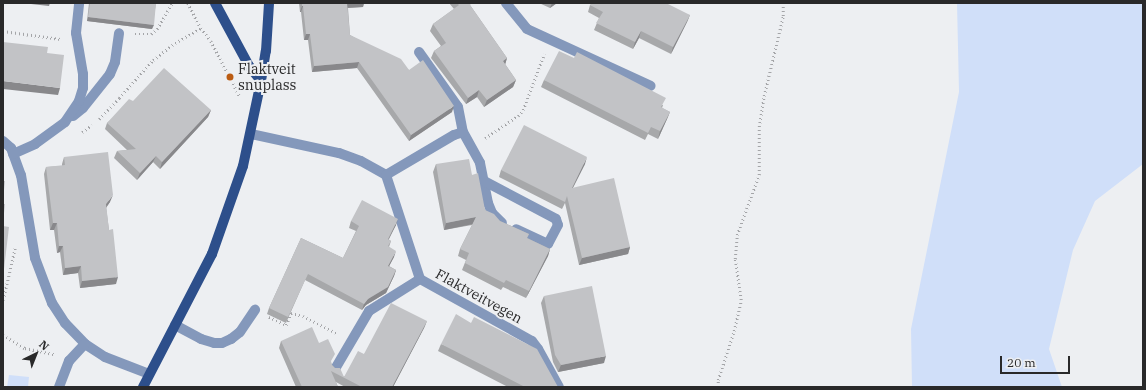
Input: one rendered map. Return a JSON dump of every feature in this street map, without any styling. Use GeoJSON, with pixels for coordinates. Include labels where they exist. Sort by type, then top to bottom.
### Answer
{"type":"FeatureCollection","features":[{"type":"Feature","properties":{"kind":"main road"},"geometry":{"type":"LineString","coordinates":[[215,3],[249,66],[261,81]]}},
{"type":"Feature","properties":{"kind":"main road"},"geometry":{"type":"LineString","coordinates":[[143,387],[212,254],[243,166],[251,134],[266,51],[269,3]]}},
{"type":"Feature","properties":{"kind":"street"},"geometry":{"type":"LineString","coordinates":[[65,122],[79,101],[83,88],[83,74],[76,43],[79,3]]}},
{"type":"Feature","properties":{"kind":"street"},"geometry":{"type":"LineString","coordinates":[[506,3],[527,28],[651,86]]}},
{"type":"Feature","properties":{"kind":"street"},"geometry":{"type":"LineString","coordinates":[[13,154],[35,144],[83,108],[110,74],[115,62],[119,33]]}},
{"type":"Feature","properties":{"kind":"street"},"geometry":{"type":"LineString","coordinates":[[419,52],[458,107],[463,132],[480,163],[484,181],[490,208],[500,222],[548,244],[558,225],[556,219],[484,181]]}},
{"type":"Feature","properties":{"kind":"street"},"geometry":{"type":"LineString","coordinates":[[251,134],[338,153],[361,161],[386,175],[454,135],[463,132]]}},
{"type":"Feature","properties":{"kind":"street"},"geometry":{"type":"LineString","coordinates":[[3,141],[11,148],[21,175],[35,258],[52,303],[65,323],[85,344],[105,357],[149,374]]}},
{"type":"Feature","properties":{"kind":"street","name":"Flaktveitvegen"},"geometry":{"type":"LineString","coordinates":[[386,175],[420,279],[532,341],[559,387]]}},
{"type":"Feature","properties":{"kind":"street"},"geometry":{"type":"LineString","coordinates":[[335,369],[369,311],[420,279]]}},
{"type":"Feature","properties":{"kind":"street"},"geometry":{"type":"LineString","coordinates":[[176,325],[201,339],[214,343],[222,343],[232,339],[240,332],[255,310]]}},
{"type":"Feature","properties":{"kind":"street"},"geometry":{"type":"LineString","coordinates":[[58,387],[69,362],[85,344]]}},
{"type":"Feature","properties":{"kind":"path"},"geometry":{"type":"LineString","coordinates":[[119,33],[151,34],[157,29],[172,3]]}},
{"type":"Feature","properties":{"kind":"path"},"geometry":{"type":"LineString","coordinates":[[188,3],[201,28]]}},
{"type":"Feature","properties":{"kind":"path"},"geometry":{"type":"LineString","coordinates":[[718,387],[718,380],[734,331],[741,300],[735,259],[737,235],[759,175],[759,127],[762,104],[783,16],[783,3]]}},
{"type":"Feature","properties":{"kind":"path"},"geometry":{"type":"LineString","coordinates":[[3,30],[76,43]]}},
{"type":"Feature","properties":{"kind":"path"},"geometry":{"type":"LineString","coordinates":[[472,147],[518,116],[523,110],[549,39]]}},
{"type":"Feature","properties":{"kind":"path"},"geometry":{"type":"LineString","coordinates":[[3,300],[17,236],[28,219]]}},
{"type":"Feature","properties":{"kind":"path"},"geometry":{"type":"LineString","coordinates":[[276,320],[286,325],[291,313],[303,316],[351,341]]}},
{"type":"Feature","properties":{"kind":"path"},"geometry":{"type":"LineString","coordinates":[[3,335],[25,348],[73,356]]}},
{"type":"Feature","properties":{"kind":"shaded area"},"geometry":{"type":"Polygon","coordinates":[[[957,3],[1143,3],[1143,164],[1095,201],[1073,250],[1049,349],[1062,387],[912,387],[911,329],[959,92],[957,3]]]}},
{"type":"Feature","properties":{"kind":"shaded area"},"geometry":{"type":"Polygon","coordinates":[[[9,375],[29,377],[28,387],[7,387],[9,375]]]}},
{"type":"Feature","properties":{"kind":"building"},"geometry":{"type":"Polygon","coordinates":[[[90,3],[156,3],[154,25],[88,17],[90,3]]]}},
{"type":"Feature","properties":{"kind":"building"},"geometry":{"type":"Polygon","coordinates":[[[302,3],[347,3],[350,35],[401,59],[409,70],[423,60],[454,106],[411,135],[359,62],[314,66],[310,34],[306,34],[302,3]]]}},
{"type":"Feature","properties":{"kind":"building"},"geometry":{"type":"Polygon","coordinates":[[[457,3],[470,3],[507,58],[503,61],[516,80],[487,100],[479,90],[468,98],[434,51],[446,43],[433,24],[459,5],[457,3]]]}},
{"type":"Feature","properties":{"kind":"building"},"geometry":{"type":"Polygon","coordinates":[[[591,3],[666,3],[690,15],[673,47],[641,31],[635,42],[596,23],[603,12],[590,5],[591,3]]]}},
{"type":"Feature","properties":{"kind":"building"},"geometry":{"type":"Polygon","coordinates":[[[3,42],[48,47],[47,53],[64,55],[60,88],[3,81],[3,42]]]}},
{"type":"Feature","properties":{"kind":"building"},"geometry":{"type":"Polygon","coordinates":[[[559,51],[574,58],[577,52],[666,98],[661,107],[670,112],[660,131],[651,127],[648,133],[544,80],[559,51]]]}},
{"type":"Feature","properties":{"kind":"building"},"geometry":{"type":"Polygon","coordinates":[[[164,68],[211,110],[162,162],[156,156],[140,173],[117,151],[136,149],[107,123],[129,99],[133,101],[164,68]]]}},
{"type":"Feature","properties":{"kind":"building"},"geometry":{"type":"Polygon","coordinates":[[[524,125],[587,157],[572,188],[614,178],[630,247],[582,258],[567,196],[565,202],[501,170],[524,125]]]}},
{"type":"Feature","properties":{"kind":"building"},"geometry":{"type":"Polygon","coordinates":[[[108,152],[113,195],[106,204],[109,230],[113,229],[118,277],[82,281],[81,266],[65,268],[63,246],[59,246],[57,223],[53,223],[46,167],[65,165],[64,157],[108,152]]]}},
{"type":"Feature","properties":{"kind":"building"},"geometry":{"type":"Polygon","coordinates":[[[469,159],[472,175],[478,173],[485,210],[494,214],[500,221],[529,234],[527,238],[550,249],[529,291],[506,280],[504,283],[465,263],[469,253],[460,249],[476,217],[446,223],[436,164],[469,159]]]}},
{"type":"Feature","properties":{"kind":"building"},"geometry":{"type":"Polygon","coordinates":[[[3,181],[5,181],[3,199],[3,181]]]}},
{"type":"Feature","properties":{"kind":"building"},"geometry":{"type":"Polygon","coordinates":[[[362,200],[398,219],[388,239],[391,241],[388,246],[396,251],[388,266],[396,270],[388,287],[368,299],[364,304],[308,274],[288,317],[269,308],[301,238],[343,258],[359,226],[351,221],[362,200]]]}},
{"type":"Feature","properties":{"kind":"building"},"geometry":{"type":"Polygon","coordinates":[[[3,204],[5,204],[3,222],[3,204]]]}},
{"type":"Feature","properties":{"kind":"building"},"geometry":{"type":"Polygon","coordinates":[[[3,226],[9,227],[4,269],[3,269],[3,226]]]}},
{"type":"Feature","properties":{"kind":"building"},"geometry":{"type":"Polygon","coordinates":[[[592,286],[606,356],[561,365],[555,355],[544,296],[592,286]]]}},
{"type":"Feature","properties":{"kind":"building"},"geometry":{"type":"Polygon","coordinates":[[[391,303],[427,321],[392,387],[362,387],[331,371],[338,387],[302,387],[281,341],[312,327],[319,343],[328,339],[335,354],[331,361],[332,365],[335,368],[340,368],[344,377],[358,351],[364,354],[391,303]]]}},
{"type":"Feature","properties":{"kind":"building"},"geometry":{"type":"Polygon","coordinates":[[[456,314],[471,323],[474,317],[537,349],[558,387],[525,387],[441,344],[456,314]]]}},
{"type":"Feature","properties":{"kind":"place","name":"Flaktveit snuplass"},"geometry":{"type":"Point","coordinates":[230,77]}}]}
